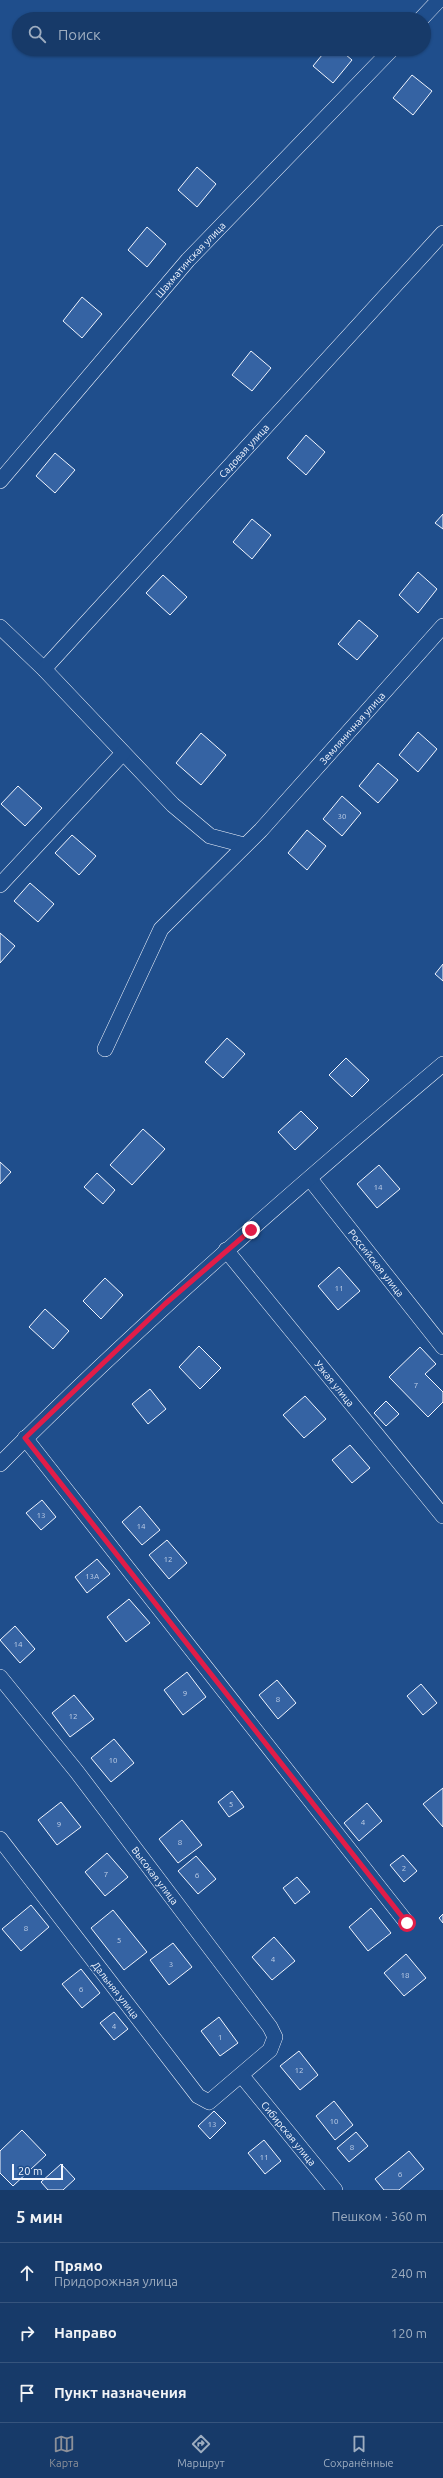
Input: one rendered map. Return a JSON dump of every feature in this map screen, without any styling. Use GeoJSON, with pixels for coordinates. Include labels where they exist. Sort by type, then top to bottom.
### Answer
{"type":"FeatureCollection","features":[{"type":"Feature","properties":{"kind":"street"},"geometry":{"type":"LineString","coordinates":[[429,12],[440,2]]}},
{"type":"Feature","properties":{"kind":"street","name":"Шахматинская улица"},"geometry":{"type":"LineString","coordinates":[[0,481],[188,260],[385,56]]}},
{"type":"Feature","properties":{"kind":"street","name":"Садовая улица"},"geometry":{"type":"LineString","coordinates":[[44,669],[443,233]]}},
{"type":"Feature","properties":{"kind":"street","name":"Земляничная улица"},"geometry":{"type":"LineString","coordinates":[[105,1049],[161,929],[244,845],[261,830],[443,626]]}},
{"type":"Feature","properties":{"kind":"street"},"geometry":{"type":"LineString","coordinates":[[0,627],[44,669],[173,805],[210,836],[244,845]]}},
{"type":"Feature","properties":{"kind":"street"},"geometry":{"type":"LineString","coordinates":[[0,886],[123,753]]}},
{"type":"Feature","properties":{"kind":"street"},"geometry":{"type":"LineString","coordinates":[[0,1464],[57,1405],[226,1250],[443,1064]]}},
{"type":"Feature","properties":{"kind":"street","name":"Российская улица"},"geometry":{"type":"LineString","coordinates":[[310,1179],[443,1347]]}},
{"type":"Feature","properties":{"kind":"street","name":"Узкая улица"},"geometry":{"type":"LineString","coordinates":[[226,1250],[443,1516]]}},
{"type":"Feature","properties":{"kind":"street"},"geometry":{"type":"LineString","coordinates":[[25,1438],[407,1923]]}},
{"type":"Feature","properties":{"kind":"street","name":"Высокая улица"},"geometry":{"type":"LineString","coordinates":[[0,1677],[77,1772],[270,2027],[275,2038],[270,2050],[242,2076]]}},
{"type":"Feature","properties":{"kind":"street","name":"Дальняя улица"},"geometry":{"type":"LineString","coordinates":[[0,1839],[198,2096],[209,2102],[242,2076]]}},
{"type":"Feature","properties":{"kind":"street","name":"Сибирская улица"},"geometry":{"type":"LineString","coordinates":[[242,2076],[335,2190]]}},
{"type":"Feature","properties":{"kind":"building"},"geometry":{"type":"Polygon","coordinates":[[[321,56],[347,56],[352,60],[333,83],[313,66],[321,56]]]}},
{"type":"Feature","properties":{"kind":"building"},"geometry":{"type":"Polygon","coordinates":[[[412,75],[432,91],[413,115],[393,98],[412,75]]]}},
{"type":"Feature","properties":{"kind":"building"},"geometry":{"type":"Polygon","coordinates":[[[197,167],[216,184],[197,207],[178,190],[197,167]]]}},
{"type":"Feature","properties":{"kind":"building"},"geometry":{"type":"Polygon","coordinates":[[[147,227],[166,244],[147,267],[128,250],[147,227]]]}},
{"type":"Feature","properties":{"kind":"building"},"geometry":{"type":"Polygon","coordinates":[[[82,297],[102,314],[82,338],[63,321],[82,297]]]}},
{"type":"Feature","properties":{"kind":"building"},"geometry":{"type":"Polygon","coordinates":[[[251,351],[271,368],[252,391],[232,375],[251,351]]]}},
{"type":"Feature","properties":{"kind":"building"},"geometry":{"type":"Polygon","coordinates":[[[306,435],[325,452],[306,475],[287,458],[306,435]]]}},
{"type":"Feature","properties":{"kind":"building"},"geometry":{"type":"Polygon","coordinates":[[[55,453],[75,470],[55,493],[36,476],[55,453]]]}},
{"type":"Feature","properties":{"kind":"building"},"geometry":{"type":"Polygon","coordinates":[[[443,514],[443,529],[435,523],[443,514]]]}},
{"type":"Feature","properties":{"kind":"building"},"geometry":{"type":"Polygon","coordinates":[[[252,519],[271,535],[252,559],[233,542],[252,519]]]}},
{"type":"Feature","properties":{"kind":"building"},"geometry":{"type":"Polygon","coordinates":[[[418,572],[437,589],[418,613],[399,595],[418,572]]]}},
{"type":"Feature","properties":{"kind":"building"},"geometry":{"type":"Polygon","coordinates":[[[163,575],[187,597],[170,615],[146,593],[163,575]]]}},
{"type":"Feature","properties":{"kind":"building"},"geometry":{"type":"Polygon","coordinates":[[[359,620],[378,636],[357,660],[338,644],[359,620]]]}},
{"type":"Feature","properties":{"kind":"building"},"geometry":{"type":"Polygon","coordinates":[[[418,732],[437,749],[418,772],[399,755],[418,732]]]}},
{"type":"Feature","properties":{"kind":"building"},"geometry":{"type":"Polygon","coordinates":[[[201,733],[226,755],[201,785],[176,763],[201,733]]]}},
{"type":"Feature","properties":{"kind":"building"},"geometry":{"type":"Polygon","coordinates":[[[378,763],[398,780],[378,803],[359,786],[378,763]]]}},
{"type":"Feature","properties":{"kind":"building"},"geometry":{"type":"Polygon","coordinates":[[[18,786],[42,808],[25,826],[1,804],[18,786]]]}},
{"type":"Feature","properties":{"kind":"building"},"geometry":{"type":"Polygon","coordinates":[[[342,796],[361,813],[342,836],[323,819],[342,796]]]}},
{"type":"Feature","properties":{"kind":"building"},"geometry":{"type":"Polygon","coordinates":[[[307,830],[326,846],[307,870],[288,853],[307,830]]]}},
{"type":"Feature","properties":{"kind":"building"},"geometry":{"type":"Polygon","coordinates":[[[72,835],[96,856],[79,875],[55,853],[72,835]]]}},
{"type":"Feature","properties":{"kind":"building"},"geometry":{"type":"Polygon","coordinates":[[[30,883],[54,904],[38,922],[14,901],[30,883]]]}},
{"type":"Feature","properties":{"kind":"building"},"geometry":{"type":"Polygon","coordinates":[[[0,933],[15,946],[0,963],[0,933]]]}},
{"type":"Feature","properties":{"kind":"building"},"geometry":{"type":"Polygon","coordinates":[[[443,964],[443,981],[435,974],[443,964]]]}},
{"type":"Feature","properties":{"kind":"building"},"geometry":{"type":"Polygon","coordinates":[[[227,1038],[245,1054],[223,1078],[205,1062],[227,1038]]]}},
{"type":"Feature","properties":{"kind":"building"},"geometry":{"type":"Polygon","coordinates":[[[346,1058],[369,1080],[352,1097],[329,1075],[346,1058]]]}},
{"type":"Feature","properties":{"kind":"building"},"geometry":{"type":"Polygon","coordinates":[[[301,1111],[318,1128],[295,1150],[278,1132],[301,1111]]]}},
{"type":"Feature","properties":{"kind":"building"},"geometry":{"type":"Polygon","coordinates":[[[143,1129],[165,1149],[132,1185],[110,1165],[143,1129]]]}},
{"type":"Feature","properties":{"kind":"building"},"geometry":{"type":"Polygon","coordinates":[[[0,1162],[11,1172],[0,1184],[0,1162]]]}},
{"type":"Feature","properties":{"kind":"building"},"geometry":{"type":"Polygon","coordinates":[[[379,1165],[400,1189],[377,1208],[357,1184],[379,1165]]]}},
{"type":"Feature","properties":{"kind":"building"},"geometry":{"type":"Polygon","coordinates":[[[97,1173],[115,1190],[103,1204],[84,1187],[97,1173]]]}},
{"type":"Feature","properties":{"kind":"building"},"geometry":{"type":"Polygon","coordinates":[[[339,1267],[360,1291],[338,1310],[318,1286],[339,1267]]]}},
{"type":"Feature","properties":{"kind":"building"},"geometry":{"type":"Polygon","coordinates":[[[105,1278],[123,1295],[101,1319],[83,1301],[105,1278]]]}},
{"type":"Feature","properties":{"kind":"building"},"geometry":{"type":"Polygon","coordinates":[[[45,1309],[69,1331],[53,1349],[29,1327],[45,1309]]]}},
{"type":"Feature","properties":{"kind":"building"},"geometry":{"type":"Polygon","coordinates":[[[199,1346],[221,1368],[200,1389],[179,1367],[199,1346]]]}},
{"type":"Feature","properties":{"kind":"building"},"geometry":{"type":"Polygon","coordinates":[[[420,1347],[436,1364],[425,1374],[443,1392],[443,1402],[428,1417],[389,1377],[420,1347]]]}},
{"type":"Feature","properties":{"kind":"building"},"geometry":{"type":"Polygon","coordinates":[[[150,1389],[166,1409],[148,1424],[132,1404],[150,1389]]]}},
{"type":"Feature","properties":{"kind":"building"},"geometry":{"type":"Polygon","coordinates":[[[305,1396],[326,1419],[304,1438],[283,1415],[305,1396]]]}},
{"type":"Feature","properties":{"kind":"building"},"geometry":{"type":"Polygon","coordinates":[[[386,1401],[399,1414],[386,1426],[374,1413],[386,1401]]]}},
{"type":"Feature","properties":{"kind":"building"},"geometry":{"type":"Polygon","coordinates":[[[350,1445],[370,1468],[352,1483],[332,1460],[350,1445]]]}},
{"type":"Feature","properties":{"kind":"building"},"geometry":{"type":"Polygon","coordinates":[[[42,1500],[56,1517],[41,1530],[26,1513],[42,1500]]]}},
{"type":"Feature","properties":{"kind":"building"},"geometry":{"type":"Polygon","coordinates":[[[140,1506],[160,1530],[142,1545],[122,1522],[140,1506]]]}},
{"type":"Feature","properties":{"kind":"building"},"geometry":{"type":"Polygon","coordinates":[[[167,1540],[187,1563],[169,1579],[149,1555],[167,1540]]]}},
{"type":"Feature","properties":{"kind":"building"},"geometry":{"type":"Polygon","coordinates":[[[97,1559],[110,1574],[87,1593],[75,1577],[97,1559]]]}},
{"type":"Feature","properties":{"kind":"building"},"geometry":{"type":"Polygon","coordinates":[[[129,1599],[150,1623],[126,1642],[107,1617],[129,1599]]]}},
{"type":"Feature","properties":{"kind":"building"},"geometry":{"type":"Polygon","coordinates":[[[15,1626],[35,1649],[20,1663],[0,1640],[15,1626]]]}},
{"type":"Feature","properties":{"kind":"building"},"geometry":{"type":"Polygon","coordinates":[[[187,1672],[206,1697],[183,1715],[164,1690],[187,1672]]]}},
{"type":"Feature","properties":{"kind":"building"},"geometry":{"type":"Polygon","coordinates":[[[277,1680],[296,1703],[278,1719],[259,1695],[277,1680]]]}},
{"type":"Feature","properties":{"kind":"building"},"geometry":{"type":"Polygon","coordinates":[[[421,1684],[437,1703],[423,1715],[407,1696],[421,1684]]]}},
{"type":"Feature","properties":{"kind":"building"},"geometry":{"type":"Polygon","coordinates":[[[74,1695],[94,1719],[70,1737],[52,1713],[74,1695]]]}},
{"type":"Feature","properties":{"kind":"building"},"geometry":{"type":"Polygon","coordinates":[[[114,1739],[134,1763],[111,1782],[91,1758],[114,1739]]]}},
{"type":"Feature","properties":{"kind":"building"},"geometry":{"type":"Polygon","coordinates":[[[443,1788],[443,1827],[423,1804],[443,1788]]]}},
{"type":"Feature","properties":{"kind":"building"},"geometry":{"type":"Polygon","coordinates":[[[232,1791],[244,1807],[229,1817],[218,1802],[232,1791]]]}},
{"type":"Feature","properties":{"kind":"building"},"geometry":{"type":"Polygon","coordinates":[[[61,1802],[81,1827],[57,1845],[38,1820],[61,1802]]]}},
{"type":"Feature","properties":{"kind":"building"},"geometry":{"type":"Polygon","coordinates":[[[367,1803],[382,1821],[359,1841],[344,1823],[367,1803]]]}},
{"type":"Feature","properties":{"kind":"building"},"geometry":{"type":"Polygon","coordinates":[[[182,1820],[202,1845],[178,1863],[159,1839],[182,1820]]]}},
{"type":"Feature","properties":{"kind":"building"},"geometry":{"type":"Polygon","coordinates":[[[107,1853],[128,1877],[105,1896],[85,1872],[107,1853]]]}},
{"type":"Feature","properties":{"kind":"building"},"geometry":{"type":"Polygon","coordinates":[[[403,1855],[417,1871],[404,1882],[390,1865],[403,1855]]]}},
{"type":"Feature","properties":{"kind":"building"},"geometry":{"type":"Polygon","coordinates":[[[196,1856],[216,1879],[198,1894],[178,1871],[196,1856]]]}},
{"type":"Feature","properties":{"kind":"building"},"geometry":{"type":"Polygon","coordinates":[[[297,1877],[310,1892],[295,1904],[283,1888],[297,1877]]]}},
{"type":"Feature","properties":{"kind":"building"},"geometry":{"type":"Polygon","coordinates":[[[31,1905],[49,1927],[21,1951],[2,1929],[31,1905]]]}},
{"type":"Feature","properties":{"kind":"building"},"geometry":{"type":"Polygon","coordinates":[[[371,1908],[391,1933],[368,1951],[349,1927],[371,1908]]]}},
{"type":"Feature","properties":{"kind":"building"},"geometry":{"type":"Polygon","coordinates":[[[113,1910],[147,1952],[124,1970],[91,1928],[113,1910]]]}},
{"type":"Feature","properties":{"kind":"building"},"geometry":{"type":"Polygon","coordinates":[[[443,1914],[443,1923],[439,1918],[443,1914]]]}},
{"type":"Feature","properties":{"kind":"building"},"geometry":{"type":"Polygon","coordinates":[[[274,1937],[295,1961],[272,1980],[252,1957],[274,1937]]]}},
{"type":"Feature","properties":{"kind":"building"},"geometry":{"type":"Polygon","coordinates":[[[173,1943],[192,1967],[169,1985],[150,1960],[173,1943]]]}},
{"type":"Feature","properties":{"kind":"building"},"geometry":{"type":"Polygon","coordinates":[[[406,1954],[426,1978],[404,1996],[384,1973],[406,1954]]]}},
{"type":"Feature","properties":{"kind":"building"},"geometry":{"type":"Polygon","coordinates":[[[81,1969],[100,1993],[82,2008],[62,1984],[81,1969]]]}},
{"type":"Feature","properties":{"kind":"building"},"geometry":{"type":"Polygon","coordinates":[[[114,2012],[128,2029],[114,2040],[100,2023],[114,2012]]]}},
{"type":"Feature","properties":{"kind":"building"},"geometry":{"type":"Polygon","coordinates":[[[219,2017],[238,2043],[220,2056],[201,2031],[219,2017]]]}},
{"type":"Feature","properties":{"kind":"building"},"geometry":{"type":"Polygon","coordinates":[[[299,2051],[318,2075],[300,2090],[280,2066],[299,2051]]]}},
{"type":"Feature","properties":{"kind":"building"},"geometry":{"type":"Polygon","coordinates":[[[334,2101],[353,2125],[335,2140],[316,2116],[334,2101]]]}},
{"type":"Feature","properties":{"kind":"building"},"geometry":{"type":"Polygon","coordinates":[[[214,2111],[226,2123],[210,2139],[198,2126],[214,2111]]]}},
{"type":"Feature","properties":{"kind":"building"},"geometry":{"type":"Polygon","coordinates":[[[22,2130],[46,2155],[13,2186],[0,2173],[0,2151],[22,2130]]]}},
{"type":"Feature","properties":{"kind":"building"},"geometry":{"type":"Polygon","coordinates":[[[356,2132],[368,2146],[349,2162],[337,2148],[356,2132]]]}},
{"type":"Feature","properties":{"kind":"building"},"geometry":{"type":"Polygon","coordinates":[[[264,2140],[281,2161],[265,2174],[248,2153],[264,2140]]]}},
{"type":"Feature","properties":{"kind":"building"},"geometry":{"type":"Polygon","coordinates":[[[409,2151],[424,2169],[399,2190],[384,2190],[375,2179],[409,2151]]]}},
{"type":"Feature","properties":{"kind":"building"},"geometry":{"type":"Polygon","coordinates":[[[61,2164],[75,2179],[63,2190],[48,2190],[41,2182],[61,2164]]]}},
{"type":"Feature","properties":{"kind":"route"},"geometry":{"type":"LineString","coordinates":[[251,1230],[165,1304],[57,1405],[25,1438],[407,1923]]}}]}
